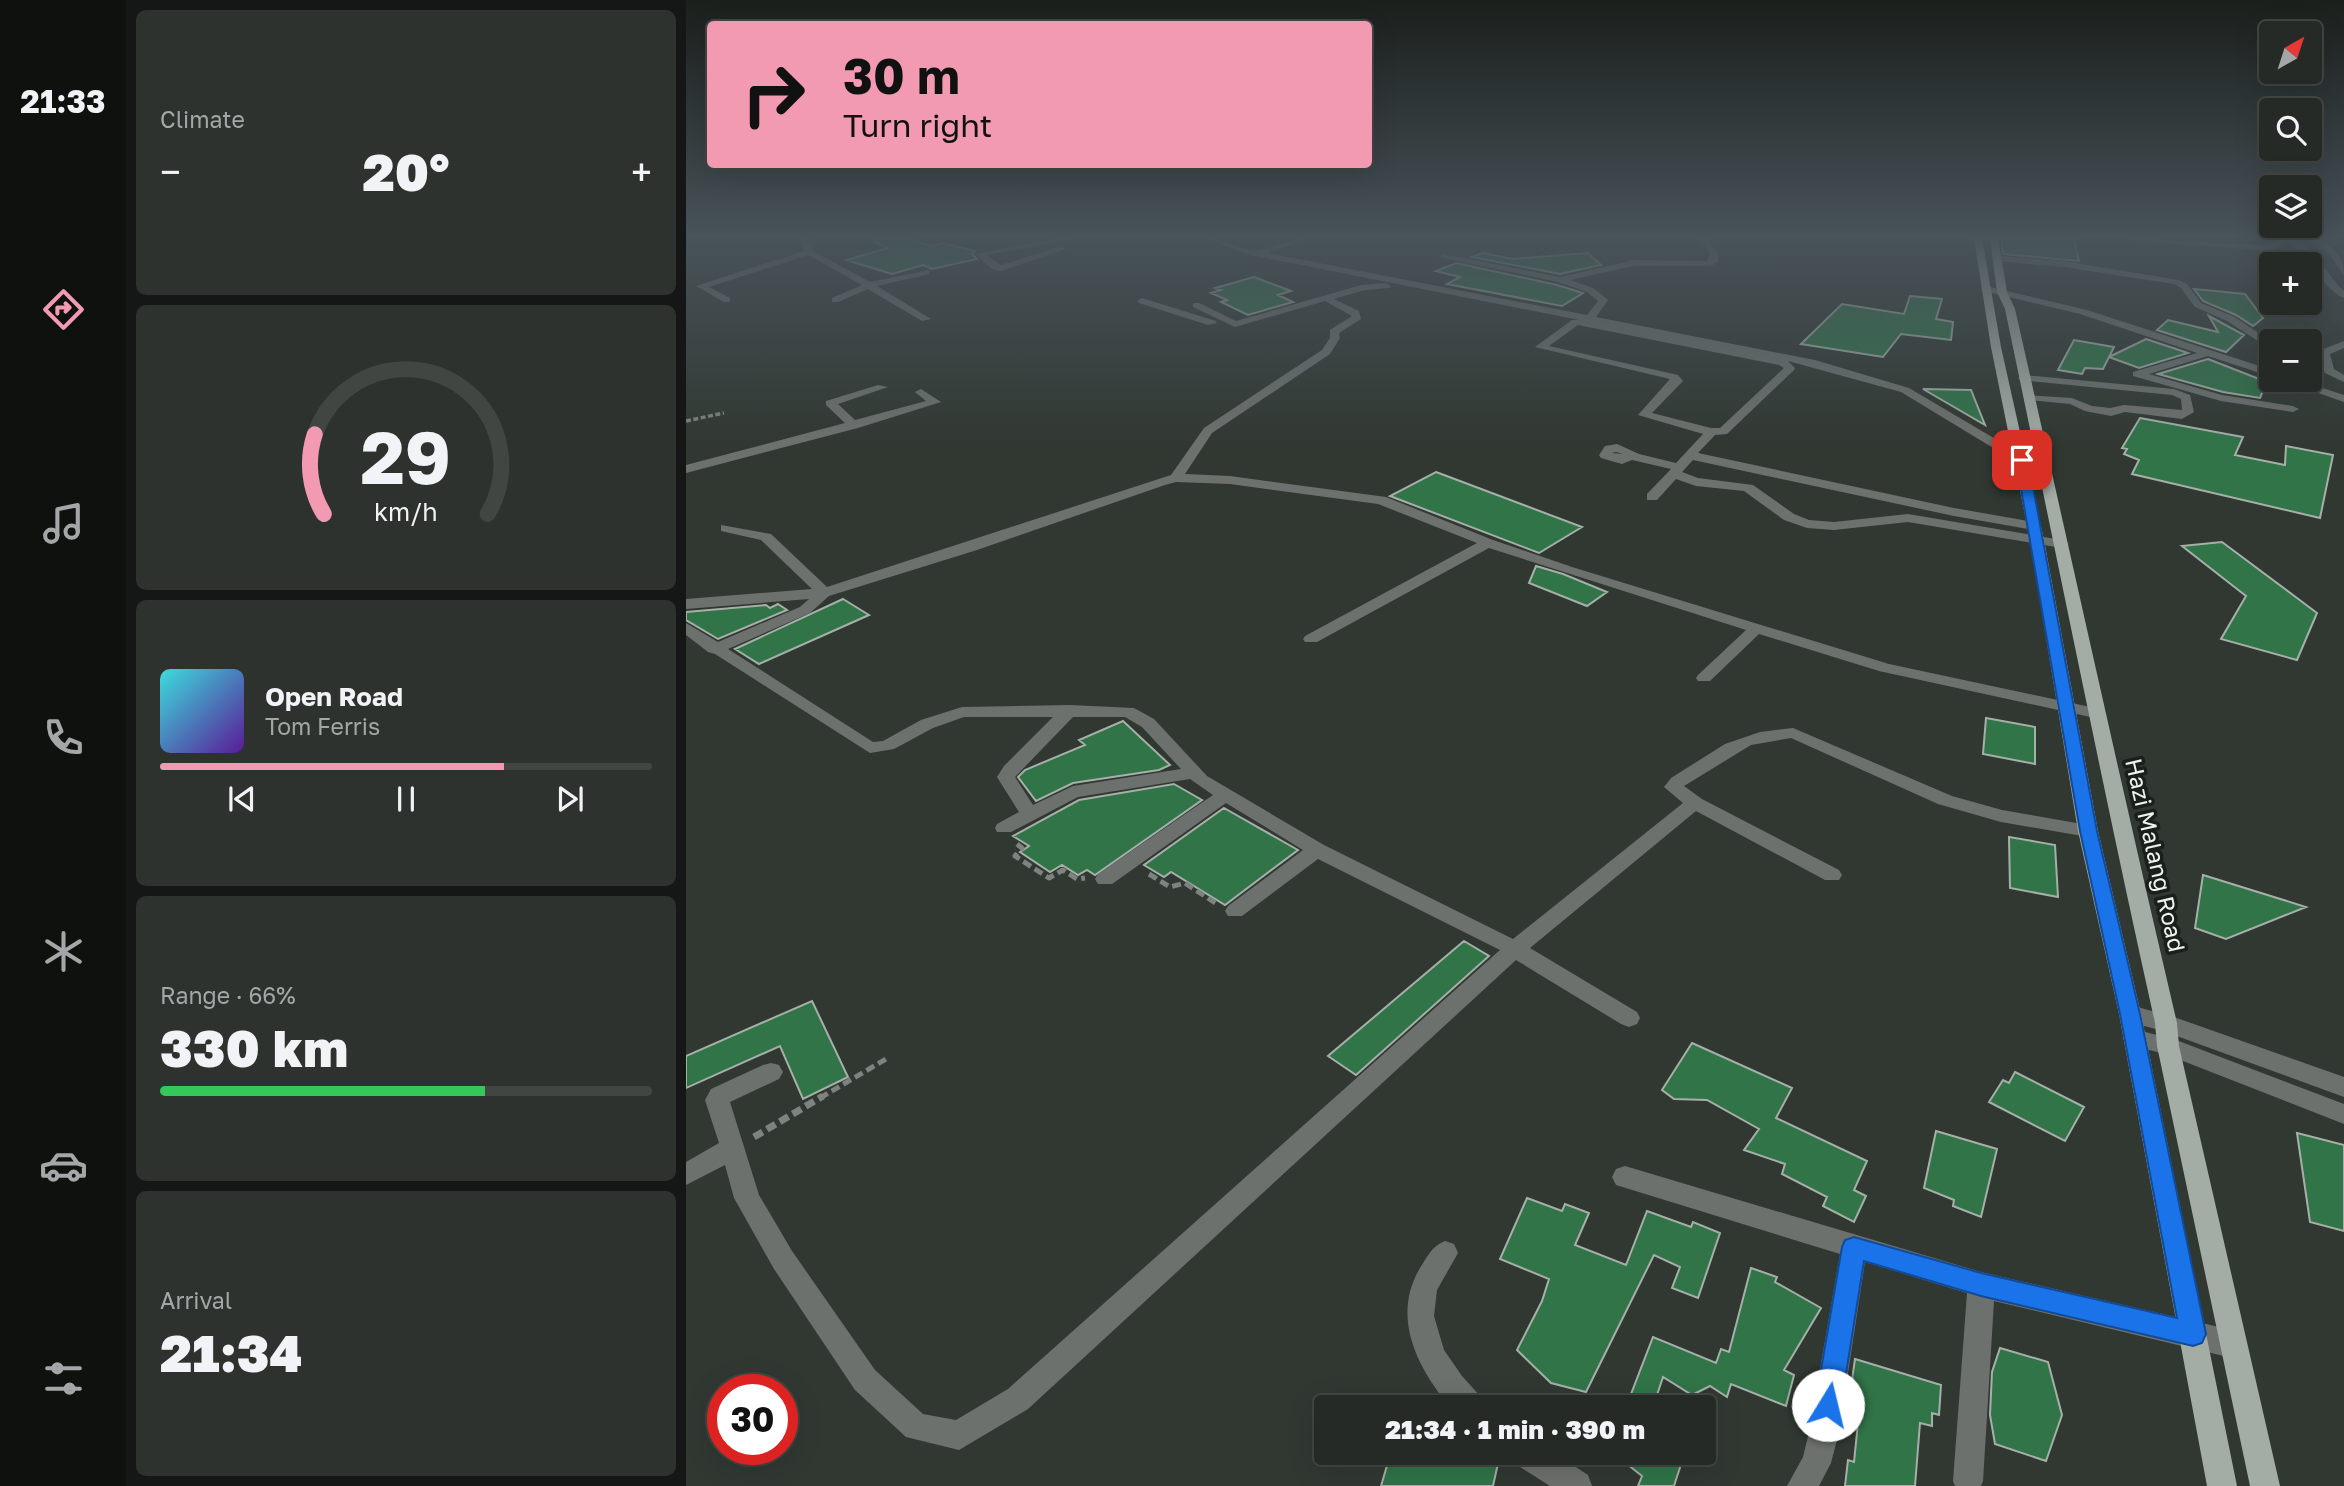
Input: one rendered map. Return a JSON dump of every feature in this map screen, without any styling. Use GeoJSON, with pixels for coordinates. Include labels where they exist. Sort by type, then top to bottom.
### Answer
{"type":"FeatureCollection","features":[{"type":"Feature","properties":{"kind":"main road","name":"Hazi Malang Road"},"geometry":{"type":"LineString","coordinates":[[1993,307],[1992,322],[2031,455],[2062,544],[2095,713],[2265,1486]]}},
{"type":"Feature","properties":{"kind":"main road","name":"Hazi Malang Road"},"geometry":{"type":"LineString","coordinates":[[2004,307],[2013,324],[2027,387],[2036,533],[2088,831],[2132,1026],[2222,1486]]}},
{"type":"Feature","properties":{"kind":"main road"},"geometry":{"type":"LineString","coordinates":[[1992,322],[2013,324]]}},
{"type":"Feature","properties":{"kind":"street"},"geometry":{"type":"LineString","coordinates":[[906,307],[926,319]]}},
{"type":"Feature","properties":{"kind":"street"},"geometry":{"type":"LineString","coordinates":[[1162,307],[1217,325],[1235,324],[1297,307]]}},
{"type":"Feature","properties":{"kind":"street"},"geometry":{"type":"LineString","coordinates":[[1201,307],[1235,324]]}},
{"type":"Feature","properties":{"kind":"street"},"geometry":{"type":"LineString","coordinates":[[1177,478],[1208,431],[1326,352],[1335,338],[1334,332],[1355,321],[1357,317],[1344,307]]}},
{"type":"Feature","properties":{"kind":"street"},"geometry":{"type":"LineString","coordinates":[[1538,307],[1815,363],[1905,390],[2031,455]]}},
{"type":"Feature","properties":{"kind":"street"},"geometry":{"type":"LineString","coordinates":[[1591,317],[1598,307]]}},
{"type":"Feature","properties":{"kind":"street"},"geometry":{"type":"LineString","coordinates":[[2064,307],[2259,370]]}},
{"type":"Feature","properties":{"kind":"street"},"geometry":{"type":"LineString","coordinates":[[2203,307],[2238,323],[2259,337]]}},
{"type":"Feature","properties":{"kind":"street"},"geometry":{"type":"LineString","coordinates":[[1652,496],[1711,432],[1727,429],[1790,365],[1585,322],[1570,325],[1541,345],[1547,350],[1674,377],[1677,381],[1644,415],[1711,432]]}},
{"type":"Feature","properties":{"kind":"street"},"geometry":{"type":"LineString","coordinates":[[2344,344],[2325,352],[2324,358],[2327,369],[2344,379]]}},
{"type":"Feature","properties":{"kind":"street"},"geometry":{"type":"LineString","coordinates":[[2208,353],[2137,374],[2193,392],[2293,409]]}},
{"type":"Feature","properties":{"kind":"street"},"geometry":{"type":"LineString","coordinates":[[2193,392],[2214,385]]}},
{"type":"Feature","properties":{"kind":"street"},"geometry":{"type":"LineString","coordinates":[[854,425],[830,402],[882,387]]}},
{"type":"Feature","properties":{"kind":"street"},"geometry":{"type":"LineString","coordinates":[[2027,387],[2174,392],[2186,397],[2188,412],[2182,415],[2124,408],[2111,412],[2089,409],[2027,387]]}},
{"type":"Feature","properties":{"kind":"street"},"geometry":{"type":"LineString","coordinates":[[2322,390],[2341,396]]}},
{"type":"Feature","properties":{"kind":"street"},"geometry":{"type":"LineString","coordinates":[[686,469],[935,402],[921,392]]}},
{"type":"Feature","properties":{"kind":"street"},"geometry":{"type":"LineString","coordinates":[[1689,455],[1954,512],[2036,533],[2062,544]]}},
{"type":"Feature","properties":{"kind":"street"},"geometry":{"type":"LineString","coordinates":[[1632,456],[1676,470],[1696,482],[1748,488],[1789,517],[1807,524],[1833,526],[1908,518],[2036,533]]}},
{"type":"Feature","properties":{"kind":"street"},"geometry":{"type":"LineString","coordinates":[[686,604],[824,593],[1177,478],[1230,480],[1381,500],[1488,543],[1885,668],[2095,713]]}},
{"type":"Feature","properties":{"kind":"street"},"geometry":{"type":"LineString","coordinates":[[726,528],[766,537],[824,593]]}},
{"type":"Feature","properties":{"kind":"street"},"geometry":{"type":"LineString","coordinates":[[1311,639],[1488,543]]}},
{"type":"Feature","properties":{"kind":"street"},"geometry":{"type":"LineString","coordinates":[[715,649],[804,610],[824,593]]}},
{"type":"Feature","properties":{"kind":"street"},"geometry":{"type":"LineString","coordinates":[[686,628],[870,748],[888,745],[927,724],[962,712],[1070,710],[1128,712],[1139,715],[1191,773],[1226,795],[1317,850],[1515,949],[1629,1018]]}},
{"type":"Feature","properties":{"kind":"street"},"geometry":{"type":"LineString","coordinates":[[1704,678],[1757,628]]}},
{"type":"Feature","properties":{"kind":"street"},"geometry":{"type":"LineString","coordinates":[[1029,813],[1006,777],[1070,710]]}},
{"type":"Feature","properties":{"kind":"street"},"geometry":{"type":"LineString","coordinates":[[1832,876],[1695,803],[1679,794],[1673,787],[1676,782],[1749,737],[1793,733],[1945,800],[2001,816],[2088,831]]}},
{"type":"Feature","properties":{"kind":"street"},"geometry":{"type":"LineString","coordinates":[[1004,828],[1073,792],[1191,773]]}},
{"type":"Feature","properties":{"kind":"street"},"geometry":{"type":"LineString","coordinates":[[1105,879],[1226,795]]}},
{"type":"Feature","properties":{"kind":"street"},"geometry":{"type":"LineString","coordinates":[[771,1072],[719,1096],[718,1100],[753,1208],[783,1260],[865,1380],[916,1427],[959,1435],[1018,1399],[1515,949],[1695,803]]}},
{"type":"Feature","properties":{"kind":"street"},"geometry":{"type":"LineString","coordinates":[[1235,911],[1317,850]]}},
{"type":"Feature","properties":{"kind":"street"},"geometry":{"type":"LineString","coordinates":[[2132,1026],[2344,1087]]}},
{"type":"Feature","properties":{"kind":"street"},"geometry":{"type":"LineString","coordinates":[[2167,1034],[2344,1114]]}},
{"type":"Feature","properties":{"kind":"street"},"geometry":{"type":"LineString","coordinates":[[686,1174],[733,1148]]}},
{"type":"Feature","properties":{"kind":"street"},"geometry":{"type":"LineString","coordinates":[[1625,1177],[1981,1285],[2232,1344]]}},
{"type":"Feature","properties":{"kind":"street"},"geometry":{"type":"LineString","coordinates":[[1801,1486],[1816,1463],[1824,1432],[1854,1247]]}},
{"type":"Feature","properties":{"kind":"street"},"geometry":{"type":"LineString","coordinates":[[1445,1253],[1420,1302],[1430,1352],[1457,1395]]}},
{"type":"Feature","properties":{"kind":"street"},"geometry":{"type":"LineString","coordinates":[[1968,1480],[1981,1285]]}},
{"type":"Feature","properties":{"kind":"street"},"geometry":{"type":"LineString","coordinates":[[1545,1465],[1577,1486]]}},
{"type":"Feature","properties":{"kind":"path"},"geometry":{"type":"LineString","coordinates":[[686,421],[723,413]]}},
{"type":"Feature","properties":{"kind":"path"},"geometry":{"type":"LineString","coordinates":[[1004,828],[1002,833],[1022,848],[1016,856],[1049,878],[1063,870],[1077,879],[1105,879]]}},
{"type":"Feature","properties":{"kind":"path"},"geometry":{"type":"LineString","coordinates":[[1130,862],[1170,887],[1185,883],[1230,913],[1235,911]]}},
{"type":"Feature","properties":{"kind":"path"},"geometry":{"type":"LineString","coordinates":[[733,1148],[801,1112],[886,1059]]}},
{"type":"Feature","properties":{"kind":"building"},"geometry":{"type":"Polygon","coordinates":[[[1232,307],[1274,307],[1248,315],[1232,307]]]}},
{"type":"Feature","properties":{"kind":"building"},"geometry":{"type":"Polygon","coordinates":[[[1839,307],[1863,307],[1904,314],[1906,307],[1939,307],[1936,319],[1953,322],[1951,340],[1901,334],[1883,357],[1801,344],[1839,307]]]}},
{"type":"Feature","properties":{"kind":"building"},"geometry":{"type":"Polygon","coordinates":[[[2218,307],[2255,307],[2263,318],[2253,326],[2218,307]]]}},
{"type":"Feature","properties":{"kind":"building"},"geometry":{"type":"Polygon","coordinates":[[[2209,316],[2244,335],[2226,352],[2157,330],[2168,320],[2218,332],[2209,316]]]}},
{"type":"Feature","properties":{"kind":"building"},"geometry":{"type":"Polygon","coordinates":[[[2146,339],[2188,353],[2139,368],[2109,357],[2146,339]]]}},
{"type":"Feature","properties":{"kind":"building"},"geometry":{"type":"Polygon","coordinates":[[[2074,340],[2114,347],[2103,369],[2085,368],[2082,374],[2058,370],[2074,340]]]}},
{"type":"Feature","properties":{"kind":"building"},"geometry":{"type":"Polygon","coordinates":[[[2208,359],[2259,379],[2259,392],[2263,392],[2260,398],[2223,392],[2158,374],[2208,359]]]}},
{"type":"Feature","properties":{"kind":"building"},"geometry":{"type":"Polygon","coordinates":[[[1923,389],[1971,390],[1985,425],[1923,389]]]}},
{"type":"Feature","properties":{"kind":"building"},"geometry":{"type":"Polygon","coordinates":[[[2140,418],[2243,437],[2235,455],[2285,465],[2286,446],[2333,455],[2320,518],[2132,474],[2139,460],[2124,454],[2127,449],[2122,448],[2140,418]]]}},
{"type":"Feature","properties":{"kind":"building"},"geometry":{"type":"Polygon","coordinates":[[[1436,472],[1582,527],[1539,553],[1390,496],[1436,472]]]}},
{"type":"Feature","properties":{"kind":"building"},"geometry":{"type":"Polygon","coordinates":[[[2222,542],[2317,613],[2297,660],[2221,639],[2246,596],[2182,546],[2222,542]]]}},
{"type":"Feature","properties":{"kind":"building"},"geometry":{"type":"Polygon","coordinates":[[[1536,566],[1607,592],[1587,606],[1529,583],[1536,566]]]}},
{"type":"Feature","properties":{"kind":"building"},"geometry":{"type":"Polygon","coordinates":[[[843,599],[869,615],[759,664],[735,649],[843,599]]]}},
{"type":"Feature","properties":{"kind":"building"},"geometry":{"type":"Polygon","coordinates":[[[778,604],[787,610],[718,639],[686,620],[686,612],[766,605],[770,608],[778,604]]]}},
{"type":"Feature","properties":{"kind":"building"},"geometry":{"type":"Polygon","coordinates":[[[1986,718],[2035,727],[2035,764],[1983,754],[1986,718]]]}},
{"type":"Feature","properties":{"kind":"building"},"geometry":{"type":"Polygon","coordinates":[[[1123,721],[1170,765],[1159,770],[1073,783],[1036,801],[1018,777],[1025,770],[1085,745],[1079,740],[1123,721]]]}},
{"type":"Feature","properties":{"kind":"building"},"geometry":{"type":"Polygon","coordinates":[[[1174,784],[1202,800],[1095,875],[1087,870],[1078,875],[1062,865],[1050,872],[1020,852],[1029,846],[1013,836],[1079,800],[1174,784]]]}},
{"type":"Feature","properties":{"kind":"building"},"geometry":{"type":"Polygon","coordinates":[[[1224,808],[1298,850],[1225,905],[1171,872],[1164,877],[1144,865],[1224,808]]]}},
{"type":"Feature","properties":{"kind":"building"},"geometry":{"type":"Polygon","coordinates":[[[2009,837],[2055,845],[2058,897],[2010,888],[2009,837]]]}},
{"type":"Feature","properties":{"kind":"building"},"geometry":{"type":"Polygon","coordinates":[[[2203,875],[2306,907],[2226,939],[2195,928],[2203,875]]]}},
{"type":"Feature","properties":{"kind":"building"},"geometry":{"type":"Polygon","coordinates":[[[1464,941],[1489,956],[1356,1075],[1328,1056],[1464,941]]]}},
{"type":"Feature","properties":{"kind":"building"},"geometry":{"type":"Polygon","coordinates":[[[812,1001],[848,1077],[803,1099],[780,1046],[686,1088],[686,1056],[812,1001]]]}},
{"type":"Feature","properties":{"kind":"building"},"geometry":{"type":"Polygon","coordinates":[[[1692,1043],[1792,1088],[1776,1118],[1867,1161],[1854,1190],[1866,1196],[1854,1222],[1823,1206],[1827,1197],[1782,1174],[1785,1164],[1744,1150],[1759,1129],[1707,1100],[1674,1099],[1662,1090],[1692,1043]]]}},
{"type":"Feature","properties":{"kind":"building"},"geometry":{"type":"Polygon","coordinates":[[[2015,1072],[2084,1107],[2065,1141],[1989,1102],[2003,1080],[2009,1083],[2015,1072]]]}},
{"type":"Feature","properties":{"kind":"building"},"geometry":{"type":"Polygon","coordinates":[[[1936,1131],[1997,1149],[1981,1217],[1953,1206],[1954,1200],[1924,1188],[1936,1131]]]}},
{"type":"Feature","properties":{"kind":"building"},"geometry":{"type":"Polygon","coordinates":[[[2297,1133],[2344,1145],[2344,1231],[2310,1222],[2297,1133]]]}},
{"type":"Feature","properties":{"kind":"building"},"geometry":{"type":"Polygon","coordinates":[[[1527,1198],[1562,1211],[1565,1204],[1589,1213],[1575,1245],[1626,1265],[1647,1211],[1691,1227],[1693,1222],[1720,1233],[1698,1298],[1672,1288],[1680,1267],[1654,1255],[1586,1392],[1551,1383],[1517,1350],[1542,1301],[1549,1279],[1500,1259],[1527,1198]]]}},
{"type":"Feature","properties":{"kind":"building"},"geometry":{"type":"Polygon","coordinates":[[[1751,1268],[1777,1277],[1775,1282],[1821,1308],[1784,1370],[1794,1375],[1786,1406],[1731,1384],[1727,1397],[1710,1386],[1692,1395],[1663,1377],[1657,1395],[1631,1395],[1653,1337],[1716,1363],[1721,1349],[1729,1352],[1751,1268]]]}},
{"type":"Feature","properties":{"kind":"building"},"geometry":{"type":"Polygon","coordinates":[[[2000,1348],[2048,1362],[2062,1415],[2046,1461],[1995,1444],[1990,1415],[1992,1372],[2000,1348]]]}},
{"type":"Feature","properties":{"kind":"building"},"geometry":{"type":"Polygon","coordinates":[[[1855,1359],[1941,1385],[1939,1415],[1932,1413],[1932,1426],[1920,1423],[1915,1486],[1845,1486],[1848,1460],[1854,1462],[1860,1403],[1854,1401],[1855,1388],[1851,1387],[1855,1359]]]}},
{"type":"Feature","properties":{"kind":"building"},"geometry":{"type":"Polygon","coordinates":[[[1387,1465],[1498,1465],[1493,1486],[1381,1486],[1387,1465]]]}},
{"type":"Feature","properties":{"kind":"building"},"geometry":{"type":"Polygon","coordinates":[[[1628,1465],[1681,1465],[1674,1486],[1638,1486],[1642,1476],[1628,1465]]]}},
{"type":"Feature","properties":{"kind":"route"},"geometry":{"type":"LineString","coordinates":[[1828,1405],[1854,1247],[1981,1285],[2193,1334],[2130,1014],[2111,941],[2088,831],[2022,460]]}}]}
